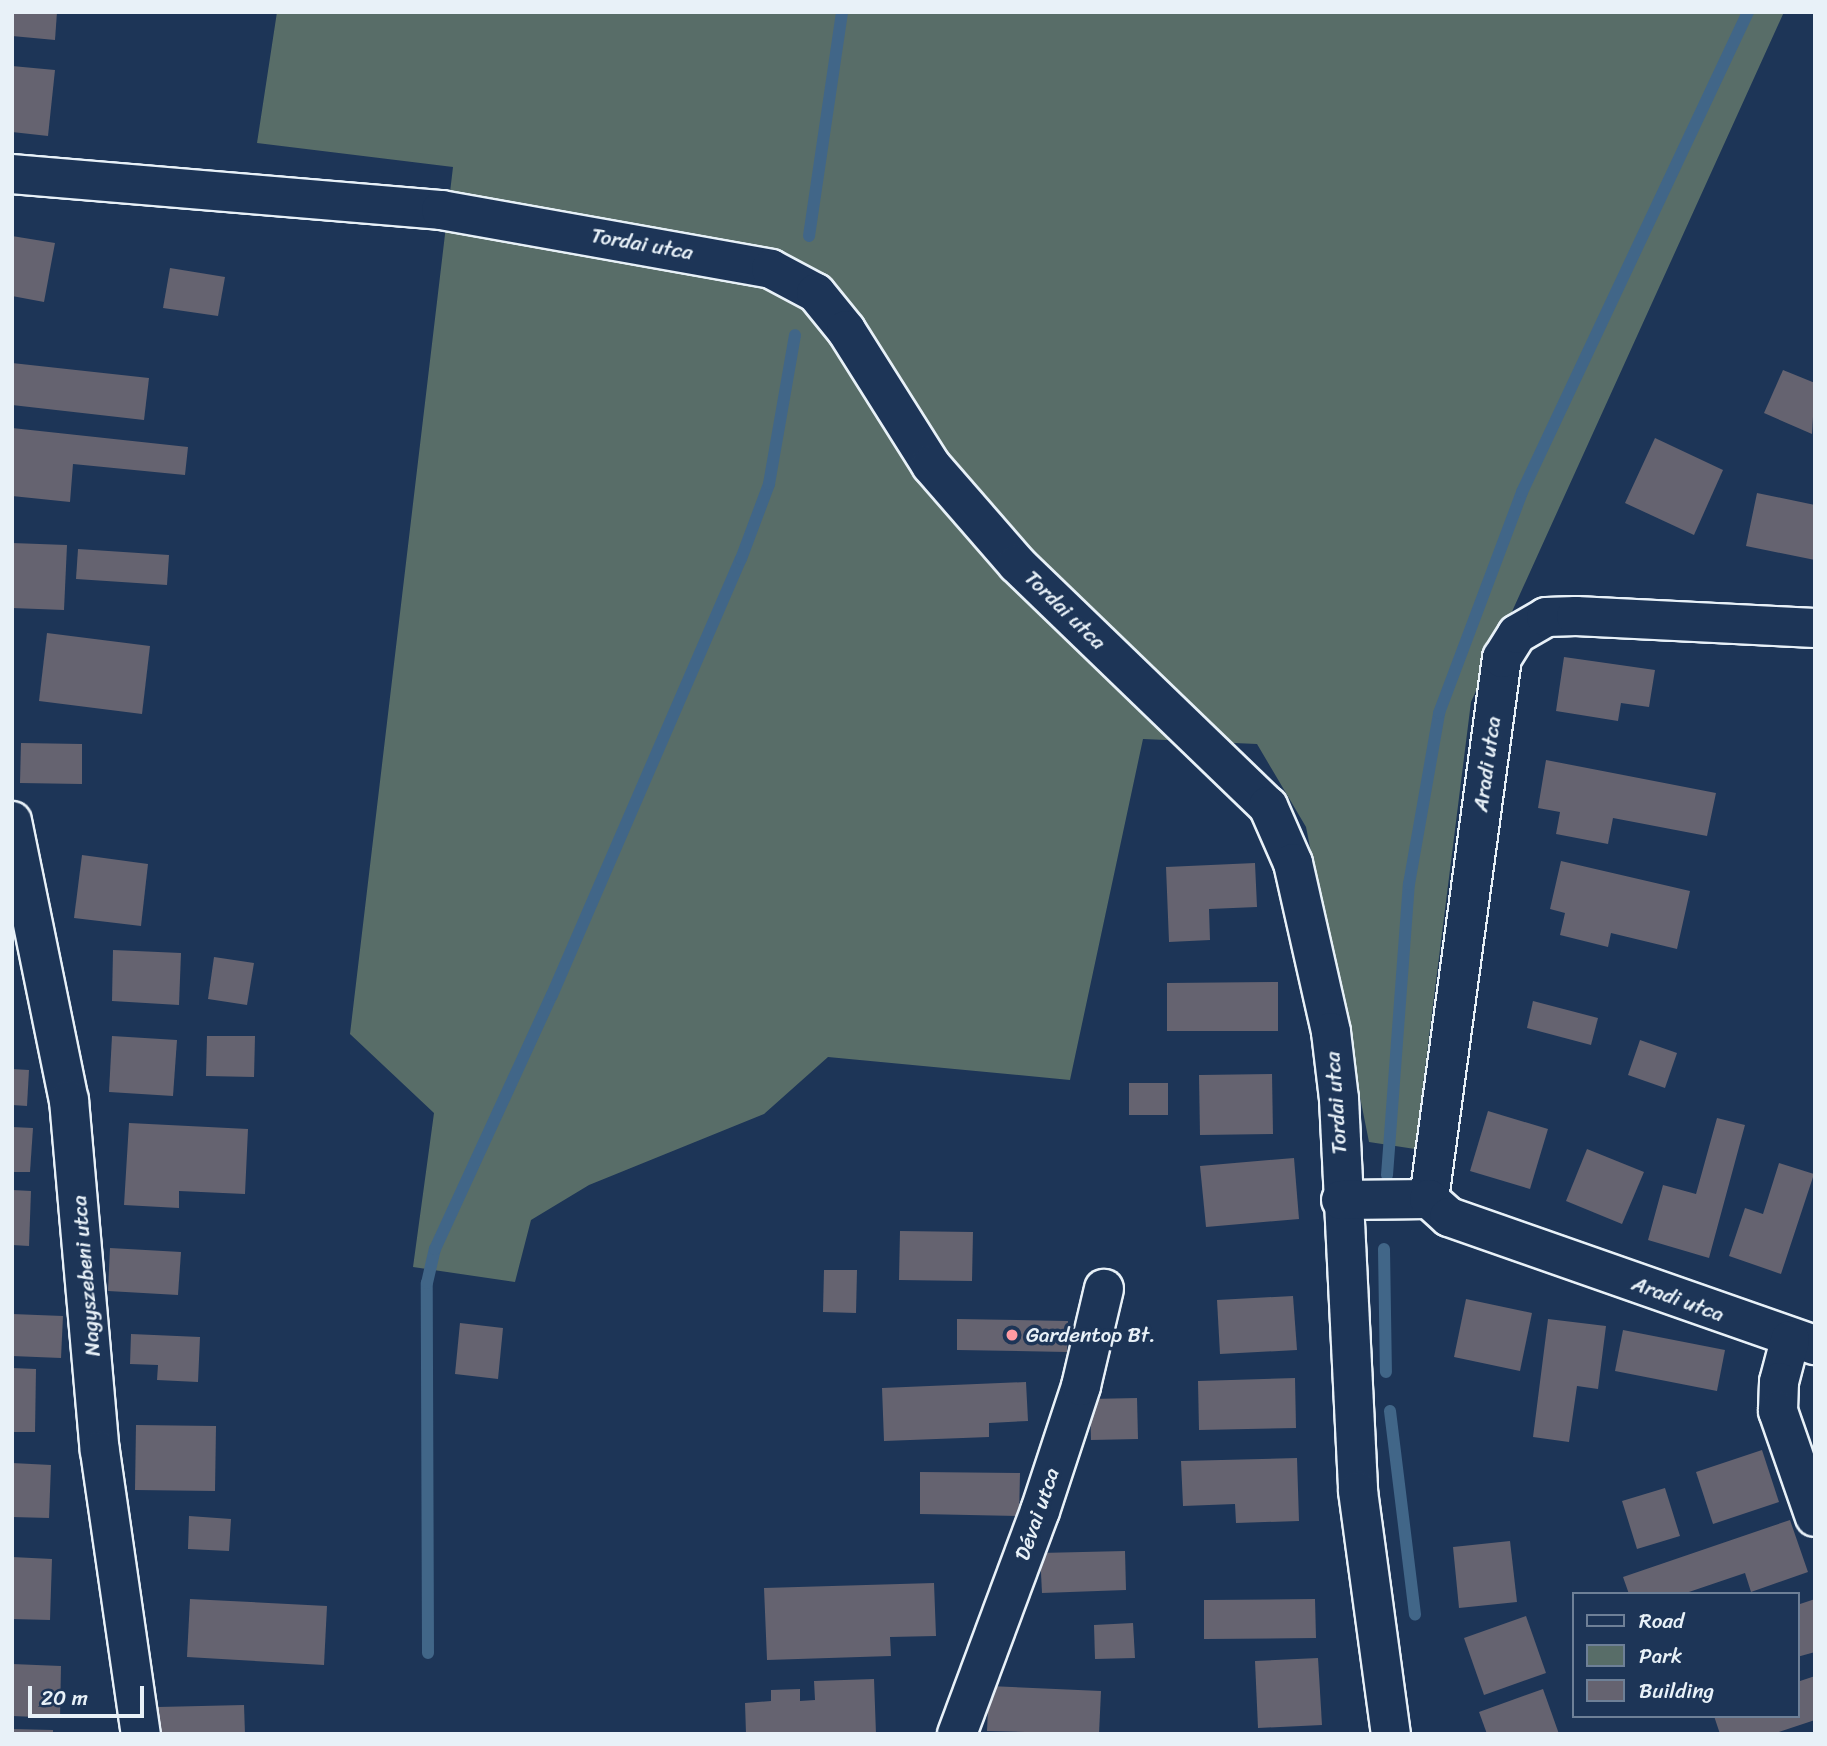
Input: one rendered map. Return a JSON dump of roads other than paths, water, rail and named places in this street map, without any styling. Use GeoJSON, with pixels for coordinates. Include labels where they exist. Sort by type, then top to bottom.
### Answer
{"type":"FeatureCollection","features":[{"type":"Feature","properties":{"kind":"street","name":"Tordai utca"},"geometry":{"type":"LineString","coordinates":[[12,174],[441,210],[771,269],[816,293],[846,330],[931,465],[1008,554],[1268,806],[1293,863],[1331,1032],[1339,1099],[1341,1200],[1358,1491],[1391,1734]]}},
{"type":"Feature","properties":{"kind":"street","name":"Aradi utca"},"geometry":{"type":"LineString","coordinates":[[1802,1343],[1449,1217],[1429,1199],[1502,658],[1517,634],[1546,617],[1815,628]]}},
{"type":"Feature","properties":{"kind":"street","name":"Nagyszebeni utca"},"geometry":{"type":"LineString","coordinates":[[12,821],[69,1100],[100,1451],[141,1734]]}},
{"type":"Feature","properties":{"kind":"street"},"geometry":{"type":"LineString","coordinates":[[1341,1200],[1429,1199]]}},
{"type":"Feature","properties":{"kind":"street","name":"Dévai utca"},"geometry":{"type":"LineString","coordinates":[[957,1734],[1073,1411],[1104,1289]]}},
{"type":"Feature","properties":{"kind":"street"},"geometry":{"type":"LineString","coordinates":[[1802,1343],[1779,1382],[1778,1410],[1815,1517]]}},
{"type":"Feature","properties":{"kind":"waterway"},"geometry":{"type":"LineString","coordinates":[[809,236],[842,12]]}},
{"type":"Feature","properties":{"kind":"waterway"},"geometry":{"type":"LineString","coordinates":[[1387,1175],[1409,884],[1439,713],[1522,492],[1748,12]]}},
{"type":"Feature","properties":{"kind":"waterway"},"geometry":{"type":"LineString","coordinates":[[428,1653],[427,1283],[435,1249],[552,995],[741,559],[769,484],[795,335]]}},
{"type":"Feature","properties":{"kind":"waterway"},"geometry":{"type":"LineString","coordinates":[[1384,1249],[1386,1372]]}},
{"type":"Feature","properties":{"kind":"waterway"},"geometry":{"type":"LineString","coordinates":[[1390,1411],[1415,1614]]}},
{"type":"Feature","properties":{"kind":"place","name":"Gardentop Bt."},"geometry":{"type":"Point","coordinates":[1012,1335]}}]}
